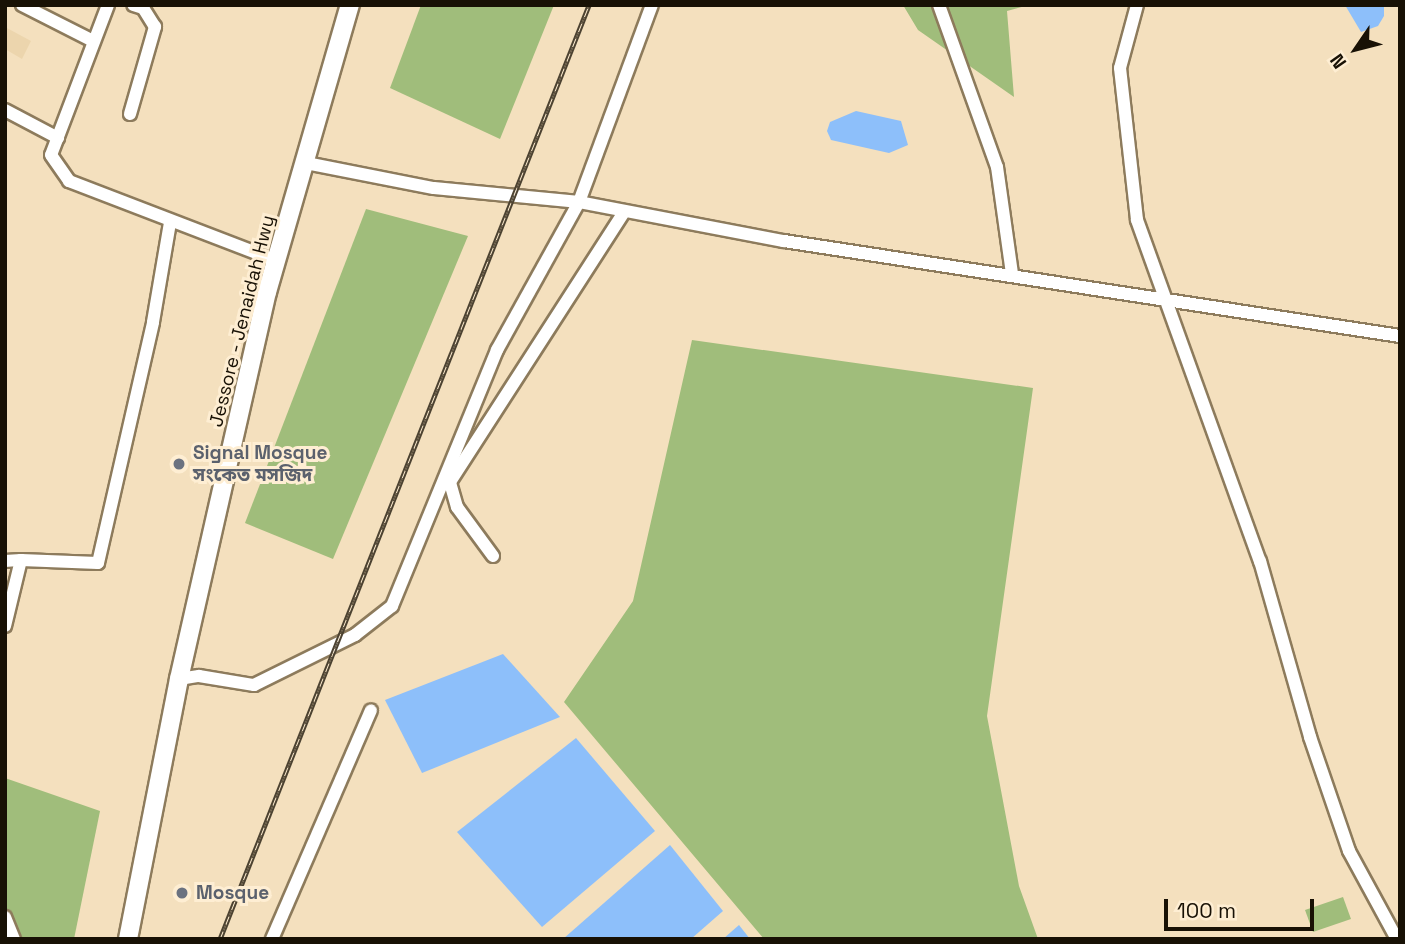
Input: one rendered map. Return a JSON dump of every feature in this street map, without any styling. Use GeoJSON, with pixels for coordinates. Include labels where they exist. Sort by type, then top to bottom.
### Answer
{"type":"FeatureCollection","features":[{"type":"Feature","properties":{"kind":"highway","name":"Jessore - Jenaidah Hwy"},"geometry":{"type":"LineString","coordinates":[[128,939],[179,679],[277,261],[350,5]]}},
{"type":"Feature","properties":{"kind":"street"},"geometry":{"type":"LineString","coordinates":[[22,5],[93,41]]}},
{"type":"Feature","properties":{"kind":"street"},"geometry":{"type":"LineString","coordinates":[[108,5],[51,155],[69,181],[170,223],[277,261]]}},
{"type":"Feature","properties":{"kind":"street"},"geometry":{"type":"LineString","coordinates":[[130,114],[155,27],[143,8],[134,5]]}},
{"type":"Feature","properties":{"kind":"street"},"geometry":{"type":"LineString","coordinates":[[179,679],[199,676],[254,685],[355,635],[393,606],[497,349],[579,202],[652,5]]}},
{"type":"Feature","properties":{"kind":"street"},"geometry":{"type":"LineString","coordinates":[[939,5],[997,167],[1012,274]]}},
{"type":"Feature","properties":{"kind":"street"},"geometry":{"type":"LineString","coordinates":[[1137,5],[1120,68],[1135,206],[1260,561],[1310,737],[1349,851],[1398,939]]}},
{"type":"Feature","properties":{"kind":"street"},"geometry":{"type":"LineString","coordinates":[[5,110],[58,138]]}},
{"type":"Feature","properties":{"kind":"street"},"geometry":{"type":"LineString","coordinates":[[306,163],[447,190],[579,202],[784,241],[1012,274],[1170,303],[1400,336]]}},
{"type":"Feature","properties":{"kind":"street"},"geometry":{"type":"LineString","coordinates":[[493,556],[457,507],[450,482],[624,212]]}},
{"type":"Feature","properties":{"kind":"street"},"geometry":{"type":"LineString","coordinates":[[5,561],[98,563],[153,322],[170,223]]}},
{"type":"Feature","properties":{"kind":"street"},"geometry":{"type":"LineString","coordinates":[[5,626],[22,560]]}},
{"type":"Feature","properties":{"kind":"street"},"geometry":{"type":"LineString","coordinates":[[272,939],[371,710]]}},
{"type":"Feature","properties":{"kind":"shaded area"},"geometry":{"type":"Polygon","coordinates":[[[5,27],[31,41],[22,59],[5,49],[5,27]]]}},
{"type":"Feature","properties":{"kind":"green space"},"geometry":{"type":"Polygon","coordinates":[[[421,5],[554,5],[500,139],[390,88],[421,5]]]}},
{"type":"Feature","properties":{"kind":"green space"},"geometry":{"type":"Polygon","coordinates":[[[903,5],[1029,5],[1007,11],[1014,97],[918,30],[903,5]]]}},
{"type":"Feature","properties":{"kind":"green space"},"geometry":{"type":"Polygon","coordinates":[[[366,209],[468,236],[333,559],[245,523],[366,209]]]}},
{"type":"Feature","properties":{"kind":"green space"},"geometry":{"type":"Polygon","coordinates":[[[692,340],[1033,388],[987,716],[1019,886],[1038,939],[764,939],[564,702],[633,601],[692,340]]]}},
{"type":"Feature","properties":{"kind":"green space"},"geometry":{"type":"Polygon","coordinates":[[[5,778],[100,811],[74,939],[5,939],[5,778]]]}},
{"type":"Feature","properties":{"kind":"green space"},"geometry":{"type":"Polygon","coordinates":[[[1343,897],[1351,919],[1313,932],[1305,910],[1343,897]]]}},
{"type":"Feature","properties":{"kind":"water"},"geometry":{"type":"Polygon","coordinates":[[[1345,5],[1384,5],[1384,16],[1378,26],[1361,32],[1345,5]]]}},
{"type":"Feature","properties":{"kind":"water"},"geometry":{"type":"Polygon","coordinates":[[[856,111],[901,121],[908,145],[889,153],[831,140],[827,131],[830,122],[856,111]]]}},
{"type":"Feature","properties":{"kind":"water"},"geometry":{"type":"Polygon","coordinates":[[[503,654],[560,717],[422,773],[385,700],[503,654]]]}},
{"type":"Feature","properties":{"kind":"water"},"geometry":{"type":"Polygon","coordinates":[[[576,738],[655,831],[542,927],[457,832],[576,738]]]}},
{"type":"Feature","properties":{"kind":"water"},"geometry":{"type":"Polygon","coordinates":[[[670,845],[723,911],[691,939],[563,939],[670,845]]]}},
{"type":"Feature","properties":{"kind":"water"},"geometry":{"type":"Polygon","coordinates":[[[739,925],[750,939],[723,939],[739,925]]]}},
{"type":"Feature","properties":{"kind":"railway"},"geometry":{"type":"LineString","coordinates":[[220,939],[589,5]]}},
{"type":"Feature","properties":{"kind":"place","name":"Signal Mosque সংকেত মসজিদ"},"geometry":{"type":"Point","coordinates":[179,464]}},
{"type":"Feature","properties":{"kind":"place","name":"Mosque"},"geometry":{"type":"Point","coordinates":[182,893]}}]}
